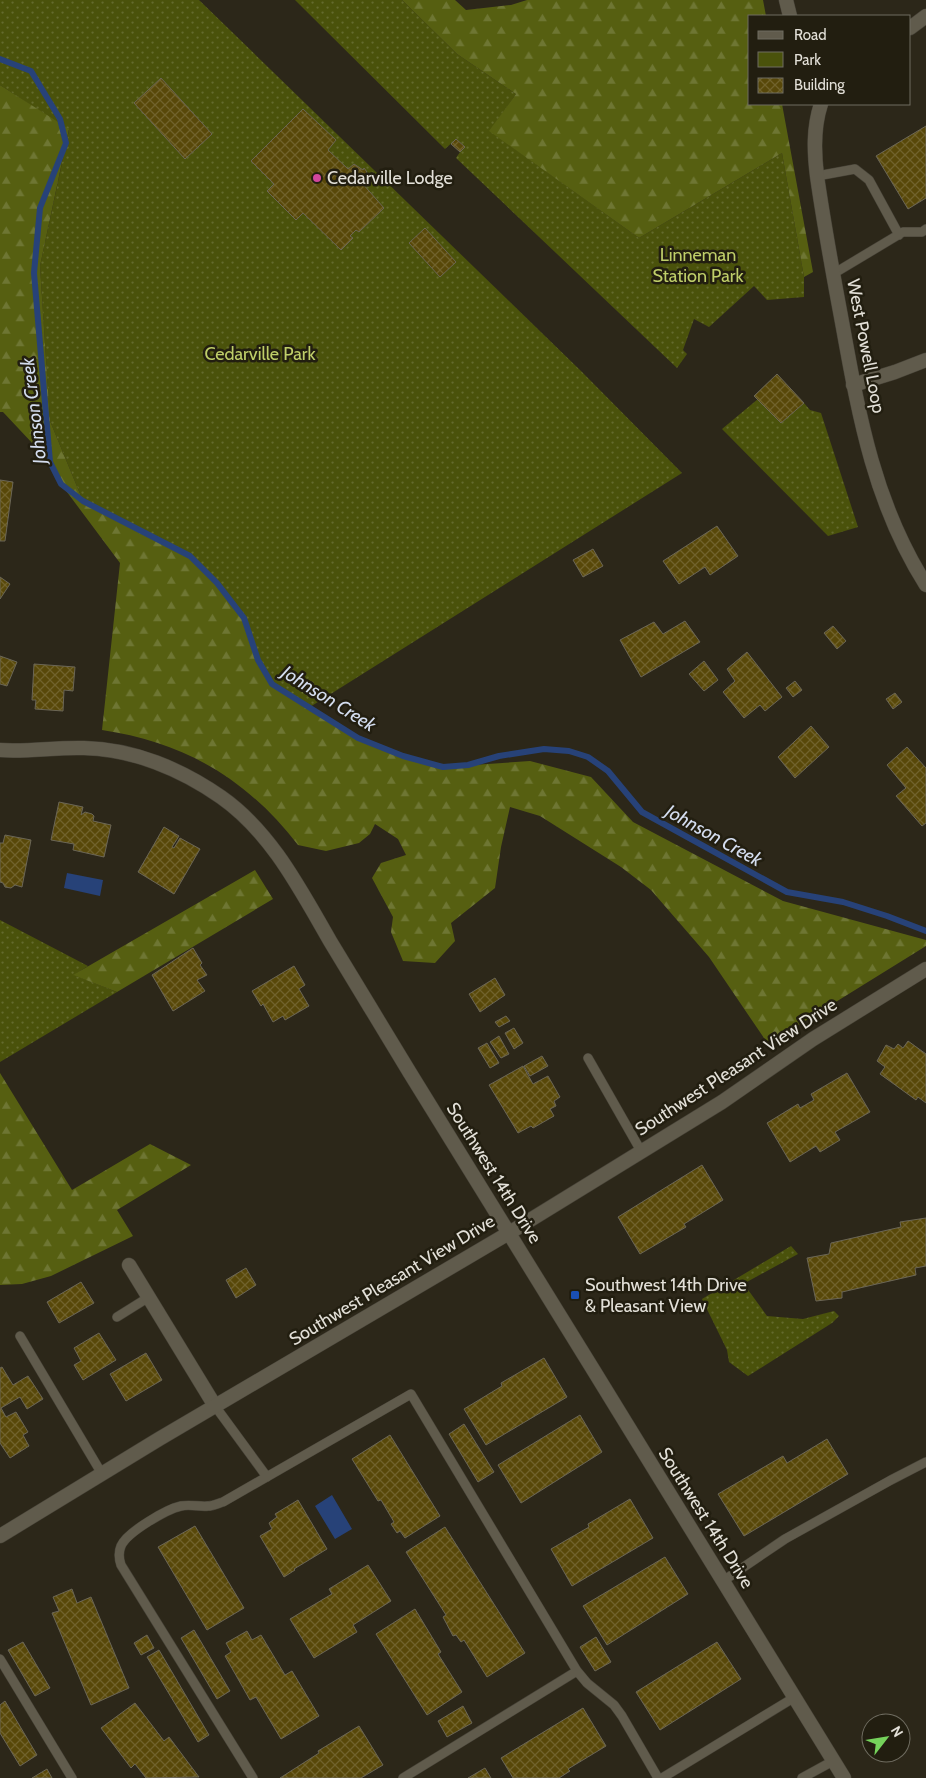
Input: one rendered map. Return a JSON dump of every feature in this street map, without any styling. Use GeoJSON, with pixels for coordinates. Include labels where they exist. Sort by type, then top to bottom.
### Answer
{"type":"FeatureCollection","features":[{"type":"Feature","properties":{"kind":"street"},"geometry":{"type":"LineString","coordinates":[[786,0],[790,15]]}},
{"type":"Feature","properties":{"kind":"street"},"geometry":{"type":"LineString","coordinates":[[911,27],[926,16]]}},
{"type":"Feature","properties":{"kind":"street","name":"West Powell Loop"},"geometry":{"type":"LineString","coordinates":[[821,105],[814,138],[817,176],[833,274],[866,442],[882,498],[902,544],[926,584]]}},
{"type":"Feature","properties":{"kind":"street"},"geometry":{"type":"LineString","coordinates":[[854,385],[926,360]]}},
{"type":"Feature","properties":{"kind":"street","name":"Southwest 14th Drive"},"geometry":{"type":"LineString","coordinates":[[0,750],[85,748],[118,752],[143,758],[193,779],[222,797],[246,816],[267,840],[288,869],[844,1778]]}},
{"type":"Feature","properties":{"kind":"street","name":"Southwest Pleasant View Drive"},"geometry":{"type":"LineString","coordinates":[[0,1536],[215,1406],[509,1233],[641,1150],[722,1102],[813,1039],[926,969]]}},
{"type":"Feature","properties":{"kind":"street"},"geometry":{"type":"LineString","coordinates":[[129,1265],[215,1406]]}},
{"type":"Feature","properties":{"kind":"lane"},"geometry":{"type":"LineString","coordinates":[[817,176],[855,170],[869,180],[899,235]]}},
{"type":"Feature","properties":{"kind":"lane"},"geometry":{"type":"LineString","coordinates":[[833,274],[903,232],[922,232],[926,229]]}},
{"type":"Feature","properties":{"kind":"lane"},"geometry":{"type":"LineString","coordinates":[[588,1058],[641,1150]]}},
{"type":"Feature","properties":{"kind":"lane"},"geometry":{"type":"LineString","coordinates":[[117,1316],[149,1297]]}},
{"type":"Feature","properties":{"kind":"lane"},"geometry":{"type":"LineString","coordinates":[[20,1336],[102,1474]]}},
{"type":"Feature","properties":{"kind":"lane"},"geometry":{"type":"LineString","coordinates":[[253,1778],[121,1565],[119,1556],[121,1545],[152,1520],[173,1509],[183,1506],[209,1506],[223,1502],[411,1394],[577,1671],[587,1683],[614,1705],[658,1778]]}},
{"type":"Feature","properties":{"kind":"lane"},"geometry":{"type":"LineString","coordinates":[[215,1406],[267,1476]]}},
{"type":"Feature","properties":{"kind":"lane"},"geometry":{"type":"LineString","coordinates":[[723,1581],[785,1539],[926,1462]]}},
{"type":"Feature","properties":{"kind":"lane"},"geometry":{"type":"LineString","coordinates":[[0,1659],[72,1778]]}},
{"type":"Feature","properties":{"kind":"lane"},"geometry":{"type":"LineString","coordinates":[[403,1778],[577,1671]]}},
{"type":"Feature","properties":{"kind":"lane"},"geometry":{"type":"LineString","coordinates":[[662,1778],[795,1697]]}},
{"type":"Feature","properties":{"kind":"lane"},"geometry":{"type":"LineString","coordinates":[[802,1778],[834,1760]]}},
{"type":"Feature","properties":{"kind":"green space","name":"Cedarville Park"},"geometry":{"type":"Polygon","coordinates":[[[0,0],[199,0],[581,371],[682,473],[310,707],[272,684],[258,660],[244,618],[217,583],[190,556],[83,501],[50,421],[40,266],[69,130],[0,85],[0,0]]]}},
{"type":"Feature","properties":{"kind":"green space","name":"Linneman Station Park"},"geometry":{"type":"Polygon","coordinates":[[[295,0],[402,0],[457,54],[516,94],[490,131],[639,238],[782,153],[804,277],[804,297],[767,300],[754,286],[709,327],[694,319],[683,350],[687,354],[677,368],[456,158],[464,146],[456,139],[445,149],[295,0]]]}},
{"type":"Feature","properties":{"kind":"green space"},"geometry":{"type":"Polygon","coordinates":[[[402,0],[455,0],[466,10],[511,5],[527,0],[763,0],[766,15],[748,15],[748,105],[782,105],[813,272],[804,277],[782,153],[639,238],[489,131],[516,94],[457,54],[402,0]]]}},
{"type":"Feature","properties":{"kind":"green space"},"geometry":{"type":"Polygon","coordinates":[[[0,85],[69,129],[40,266],[50,421],[83,501],[190,556],[217,583],[244,618],[258,660],[272,684],[358,738],[403,756],[443,767],[530,761],[591,777],[633,822],[783,901],[926,940],[926,946],[768,1044],[709,957],[651,890],[621,867],[540,816],[510,807],[501,847],[495,888],[451,923],[455,941],[435,963],[403,961],[391,932],[393,917],[372,878],[381,863],[406,855],[398,839],[375,824],[370,834],[359,843],[326,851],[298,845],[257,801],[212,767],[187,754],[160,744],[102,730],[120,563],[61,484],[50,462],[3,412],[0,412],[0,85]]]}},
{"type":"Feature","properties":{"kind":"green space"},"geometry":{"type":"Polygon","coordinates":[[[758,399],[804,403],[810,410],[821,413],[858,527],[828,536],[722,429],[758,399]]]}},
{"type":"Feature","properties":{"kind":"green space"},"geometry":{"type":"Polygon","coordinates":[[[255,870],[273,899],[117,992],[73,975],[255,870]]]}},
{"type":"Feature","properties":{"kind":"green space"},"geometry":{"type":"Polygon","coordinates":[[[0,920],[88,966],[74,975],[117,992],[0,1062],[0,920]]]}},
{"type":"Feature","properties":{"kind":"green space"},"geometry":{"type":"Polygon","coordinates":[[[0,1073],[72,1190],[150,1144],[191,1165],[117,1210],[133,1236],[51,1276],[22,1284],[0,1285],[0,1073]]]}},
{"type":"Feature","properties":{"kind":"green space"},"geometry":{"type":"Polygon","coordinates":[[[791,1246],[798,1254],[745,1283],[746,1287],[767,1316],[803,1319],[834,1311],[839,1316],[832,1323],[748,1376],[729,1362],[727,1350],[702,1299],[791,1246]]]}},
{"type":"Feature","properties":{"kind":"water"},"geometry":{"type":"Polygon","coordinates":[[[67,873],[103,880],[100,896],[64,888],[67,873]]]}},
{"type":"Feature","properties":{"kind":"water"},"geometry":{"type":"Polygon","coordinates":[[[332,1495],[352,1529],[335,1539],[315,1506],[332,1495]]]}},
{"type":"Feature","properties":{"kind":"building"},"geometry":{"type":"Polygon","coordinates":[[[161,78],[212,134],[185,159],[134,103],[161,78]]]}},
{"type":"Feature","properties":{"kind":"building"},"geometry":{"type":"Polygon","coordinates":[[[303,109],[336,140],[328,150],[348,169],[354,164],[363,170],[364,168],[367,172],[362,183],[384,208],[359,232],[356,230],[350,236],[353,238],[341,250],[303,213],[296,220],[267,191],[274,184],[251,161],[303,109]]]}},
{"type":"Feature","properties":{"kind":"building"},"geometry":{"type":"Polygon","coordinates":[[[926,126],[926,198],[908,209],[876,156],[926,126]]]}},
{"type":"Feature","properties":{"kind":"building"},"geometry":{"type":"Polygon","coordinates":[[[456,139],[465,147],[460,152],[451,144],[456,139]]]}},
{"type":"Feature","properties":{"kind":"building"},"geometry":{"type":"Polygon","coordinates":[[[425,228],[456,262],[440,277],[409,243],[425,228]]]}},
{"type":"Feature","properties":{"kind":"building"},"geometry":{"type":"Polygon","coordinates":[[[777,374],[804,403],[781,423],[754,396],[777,374]]]}},
{"type":"Feature","properties":{"kind":"building"},"geometry":{"type":"Polygon","coordinates":[[[0,480],[13,482],[5,541],[0,541],[0,480]]]}},
{"type":"Feature","properties":{"kind":"building"},"geometry":{"type":"Polygon","coordinates":[[[717,526],[738,556],[710,575],[705,567],[679,584],[663,561],[717,526]]]}},
{"type":"Feature","properties":{"kind":"building"},"geometry":{"type":"Polygon","coordinates":[[[593,549],[603,566],[583,577],[573,560],[593,549]]]}},
{"type":"Feature","properties":{"kind":"building"},"geometry":{"type":"Polygon","coordinates":[[[0,577],[10,584],[0,599],[0,577]]]}},
{"type":"Feature","properties":{"kind":"building"},"geometry":{"type":"Polygon","coordinates":[[[685,621],[700,642],[641,677],[620,640],[654,622],[663,634],[685,621]]]}},
{"type":"Feature","properties":{"kind":"building"},"geometry":{"type":"Polygon","coordinates":[[[833,626],[846,641],[837,649],[824,633],[833,626]]]}},
{"type":"Feature","properties":{"kind":"building"},"geometry":{"type":"Polygon","coordinates":[[[747,652],[782,697],[765,711],[760,705],[744,718],[723,692],[735,681],[727,669],[747,652]]]}},
{"type":"Feature","properties":{"kind":"building"},"geometry":{"type":"Polygon","coordinates":[[[0,656],[17,662],[7,686],[0,684],[0,656]]]}},
{"type":"Feature","properties":{"kind":"building"},"geometry":{"type":"Polygon","coordinates":[[[704,661],[718,680],[704,691],[689,674],[704,661]]]}},
{"type":"Feature","properties":{"kind":"building"},"geometry":{"type":"Polygon","coordinates":[[[34,664],[75,667],[73,691],[64,690],[63,711],[35,709],[36,700],[32,700],[34,664]]]}},
{"type":"Feature","properties":{"kind":"building"},"geometry":{"type":"Polygon","coordinates":[[[795,681],[802,690],[793,697],[786,688],[795,681]]]}},
{"type":"Feature","properties":{"kind":"building"},"geometry":{"type":"Polygon","coordinates":[[[895,693],[902,702],[893,709],[886,699],[895,693]]]}},
{"type":"Feature","properties":{"kind":"building"},"geometry":{"type":"Polygon","coordinates":[[[811,726],[829,747],[795,778],[778,757],[811,726]]]}},
{"type":"Feature","properties":{"kind":"building"},"geometry":{"type":"Polygon","coordinates":[[[907,747],[926,768],[926,823],[922,826],[896,796],[906,788],[887,765],[907,747]]]}},
{"type":"Feature","properties":{"kind":"building"},"geometry":{"type":"Polygon","coordinates":[[[59,802],[83,807],[81,815],[85,812],[92,814],[94,816],[93,821],[111,825],[104,857],[73,850],[74,844],[51,840],[59,802]]]}},
{"type":"Feature","properties":{"kind":"building"},"geometry":{"type":"Polygon","coordinates":[[[164,827],[179,836],[172,847],[174,848],[180,838],[200,849],[174,894],[138,872],[164,827]]]}},
{"type":"Feature","properties":{"kind":"building"},"geometry":{"type":"Polygon","coordinates":[[[5,835],[31,840],[22,887],[15,885],[11,888],[5,887],[0,882],[0,843],[3,843],[5,835]]]}},
{"type":"Feature","properties":{"kind":"building"},"geometry":{"type":"Polygon","coordinates":[[[193,948],[202,963],[200,965],[207,975],[197,980],[205,991],[173,1011],[152,975],[193,948]]]}},
{"type":"Feature","properties":{"kind":"building"},"geometry":{"type":"Polygon","coordinates":[[[294,966],[305,985],[299,989],[309,1006],[285,1020],[283,1016],[273,1022],[263,1004],[261,1006],[252,991],[294,966]]]}},
{"type":"Feature","properties":{"kind":"building"},"geometry":{"type":"Polygon","coordinates":[[[495,978],[505,995],[480,1012],[469,994],[495,978]]]}},
{"type":"Feature","properties":{"kind":"building"},"geometry":{"type":"Polygon","coordinates":[[[506,1016],[510,1021],[499,1027],[495,1022],[506,1016]]]}},
{"type":"Feature","properties":{"kind":"building"},"geometry":{"type":"Polygon","coordinates":[[[514,1028],[523,1043],[514,1049],[505,1033],[514,1028]]]}},
{"type":"Feature","properties":{"kind":"building"},"geometry":{"type":"Polygon","coordinates":[[[499,1036],[509,1054],[501,1058],[490,1042],[499,1036]]]}},
{"type":"Feature","properties":{"kind":"building"},"geometry":{"type":"Polygon","coordinates":[[[908,1041],[926,1054],[926,1103],[918,1097],[916,1100],[880,1074],[885,1067],[877,1061],[886,1045],[894,1049],[898,1044],[903,1048],[908,1041]]]}},
{"type":"Feature","properties":{"kind":"building"},"geometry":{"type":"Polygon","coordinates":[[[487,1043],[499,1063],[490,1068],[478,1048],[487,1043]]]}},
{"type":"Feature","properties":{"kind":"building"},"geometry":{"type":"Polygon","coordinates":[[[542,1056],[548,1066],[530,1076],[524,1066],[542,1056]]]}},
{"type":"Feature","properties":{"kind":"building"},"geometry":{"type":"Polygon","coordinates":[[[523,1066],[533,1084],[548,1076],[560,1097],[554,1101],[556,1106],[550,1109],[554,1116],[533,1128],[531,1126],[518,1133],[489,1085],[523,1066]]]}},
{"type":"Feature","properties":{"kind":"building"},"geometry":{"type":"Polygon","coordinates":[[[847,1073],[870,1112],[835,1132],[840,1140],[820,1152],[816,1146],[790,1162],[767,1123],[798,1104],[800,1108],[814,1100],[811,1094],[847,1073]]]}},
{"type":"Feature","properties":{"kind":"building"},"geometry":{"type":"Polygon","coordinates":[[[702,1165],[723,1200],[684,1224],[686,1227],[640,1254],[618,1217],[702,1165]]]}},
{"type":"Feature","properties":{"kind":"building"},"geometry":{"type":"Polygon","coordinates":[[[926,1218],[926,1266],[915,1268],[916,1275],[842,1292],[842,1298],[816,1301],[807,1258],[829,1254],[831,1243],[901,1227],[900,1222],[926,1218]]]}},
{"type":"Feature","properties":{"kind":"building"},"geometry":{"type":"Polygon","coordinates":[[[246,1268],[256,1285],[236,1298],[226,1280],[246,1268]]]}},
{"type":"Feature","properties":{"kind":"building"},"geometry":{"type":"Polygon","coordinates":[[[81,1282],[94,1303],[59,1323],[47,1302],[81,1282]]]}},
{"type":"Feature","properties":{"kind":"building"},"geometry":{"type":"Polygon","coordinates":[[[99,1333],[116,1360],[83,1380],[74,1365],[81,1361],[74,1348],[99,1333]]]}},
{"type":"Feature","properties":{"kind":"building"},"geometry":{"type":"Polygon","coordinates":[[[146,1353],[162,1380],[126,1401],[110,1374],[146,1353]]]}},
{"type":"Feature","properties":{"kind":"building"},"geometry":{"type":"Polygon","coordinates":[[[544,1358],[567,1397],[486,1445],[464,1409],[502,1386],[501,1383],[544,1358]]]}},
{"type":"Feature","properties":{"kind":"building"},"geometry":{"type":"Polygon","coordinates":[[[2,1367],[13,1385],[28,1376],[43,1399],[27,1409],[20,1397],[1,1408],[6,1417],[16,1412],[28,1432],[23,1435],[29,1446],[10,1458],[0,1443],[0,1368],[2,1367]]]}},
{"type":"Feature","properties":{"kind":"building"},"geometry":{"type":"Polygon","coordinates":[[[580,1415],[602,1452],[521,1503],[498,1465],[580,1415]]]}},
{"type":"Feature","properties":{"kind":"building"},"geometry":{"type":"Polygon","coordinates":[[[464,1424],[494,1472],[478,1482],[449,1434],[464,1424]]]}},
{"type":"Feature","properties":{"kind":"building"},"geometry":{"type":"Polygon","coordinates":[[[390,1435],[440,1516],[405,1538],[400,1531],[397,1533],[391,1524],[394,1522],[381,1500],[378,1501],[352,1459],[390,1435]]]}},
{"type":"Feature","properties":{"kind":"building"},"geometry":{"type":"Polygon","coordinates":[[[827,1439],[848,1474],[744,1536],[718,1494],[783,1456],[787,1463],[827,1439]]]}},
{"type":"Feature","properties":{"kind":"building"},"geometry":{"type":"Polygon","coordinates":[[[630,1499],[653,1538],[572,1586],[551,1549],[589,1527],[588,1524],[630,1499]]]}},
{"type":"Feature","properties":{"kind":"building"},"geometry":{"type":"Polygon","coordinates":[[[298,1500],[327,1549],[284,1577],[260,1536],[272,1529],[269,1523],[277,1517],[275,1514],[298,1500]]]}},
{"type":"Feature","properties":{"kind":"building"},"geometry":{"type":"Polygon","coordinates":[[[195,1526],[244,1608],[207,1630],[158,1547],[195,1526]]]}},
{"type":"Feature","properties":{"kind":"building"},"geometry":{"type":"Polygon","coordinates":[[[445,1527],[525,1653],[487,1677],[464,1640],[461,1642],[456,1635],[453,1636],[443,1617],[446,1615],[406,1552],[445,1527]]]}},
{"type":"Feature","properties":{"kind":"building"},"geometry":{"type":"Polygon","coordinates":[[[665,1557],[688,1594],[607,1645],[583,1606],[665,1557]]]}},
{"type":"Feature","properties":{"kind":"building"},"geometry":{"type":"Polygon","coordinates":[[[368,1565],[391,1601],[353,1625],[357,1632],[314,1658],[290,1619],[332,1594],[329,1589],[368,1565]]]}},
{"type":"Feature","properties":{"kind":"building"},"geometry":{"type":"Polygon","coordinates":[[[72,1589],[77,1603],[91,1597],[129,1688],[91,1705],[52,1613],[59,1611],[53,1597],[72,1589]]]}},
{"type":"Feature","properties":{"kind":"building"},"geometry":{"type":"Polygon","coordinates":[[[415,1609],[441,1652],[438,1654],[462,1692],[427,1715],[376,1634],[415,1609]]]}},
{"type":"Feature","properties":{"kind":"building"},"geometry":{"type":"Polygon","coordinates":[[[194,1630],[230,1691],[217,1699],[181,1638],[194,1630]]]}},
{"type":"Feature","properties":{"kind":"building"},"geometry":{"type":"Polygon","coordinates":[[[247,1631],[252,1640],[261,1635],[285,1675],[292,1671],[319,1716],[281,1739],[256,1697],[250,1700],[225,1656],[231,1652],[226,1643],[247,1631]]]}},
{"type":"Feature","properties":{"kind":"building"},"geometry":{"type":"Polygon","coordinates":[[[147,1635],[154,1648],[141,1655],[134,1643],[147,1635]]]}},
{"type":"Feature","properties":{"kind":"building"},"geometry":{"type":"Polygon","coordinates":[[[596,1637],[611,1662],[595,1671],[580,1647],[596,1637]]]}},
{"type":"Feature","properties":{"kind":"building"},"geometry":{"type":"Polygon","coordinates":[[[23,1642],[50,1688],[35,1696],[8,1650],[23,1642]]]}},
{"type":"Feature","properties":{"kind":"building"},"geometry":{"type":"Polygon","coordinates":[[[717,1642],[741,1679],[660,1730],[636,1692],[717,1642]]]}},
{"type":"Feature","properties":{"kind":"building"},"geometry":{"type":"Polygon","coordinates":[[[159,1650],[209,1735],[198,1742],[147,1657],[159,1650]]]}},
{"type":"Feature","properties":{"kind":"building"},"geometry":{"type":"Polygon","coordinates":[[[5,1701],[37,1755],[20,1766],[0,1733],[0,1705],[5,1701]]]}},
{"type":"Feature","properties":{"kind":"building"},"geometry":{"type":"Polygon","coordinates":[[[135,1703],[164,1741],[169,1737],[199,1777],[146,1778],[135,1764],[131,1768],[101,1728],[135,1703]]]}},
{"type":"Feature","properties":{"kind":"building"},"geometry":{"type":"Polygon","coordinates":[[[463,1706],[472,1723],[447,1737],[438,1721],[463,1706]]]}},
{"type":"Feature","properties":{"kind":"building"},"geometry":{"type":"Polygon","coordinates":[[[583,1708],[606,1746],[568,1769],[570,1771],[559,1778],[513,1778],[501,1758],[583,1708]]]}},
{"type":"Feature","properties":{"kind":"building"},"geometry":{"type":"Polygon","coordinates":[[[359,1726],[383,1765],[361,1778],[280,1778],[319,1753],[318,1751],[359,1726]]]}},
{"type":"Feature","properties":{"kind":"building"},"geometry":{"type":"Polygon","coordinates":[[[485,1768],[491,1778],[468,1778],[485,1768]]]}},
{"type":"Feature","properties":{"kind":"building"},"geometry":{"type":"Polygon","coordinates":[[[47,1769],[52,1778],[32,1778],[47,1769]]]}},
{"type":"Feature","properties":{"kind":"waterway","name":"Johnson Creek"},"geometry":{"type":"LineString","coordinates":[[0,59],[31,71],[60,119],[66,143],[40,208],[34,273],[50,462],[61,484],[83,501],[190,556],[217,583],[244,618],[258,660],[272,684],[358,738],[403,756],[443,767],[468,765],[499,756],[544,749],[569,751],[588,757],[608,771],[642,812],[787,892],[843,902],[926,931]]}},
{"type":"Feature","properties":{"kind":"place","name":"Cedarville Lodge"},"geometry":{"type":"Point","coordinates":[317,178]}},
{"type":"Feature","properties":{"kind":"place","name":"Southwest 14th Drive & Pleasant View"},"geometry":{"type":"Point","coordinates":[575,1295]}}]}
